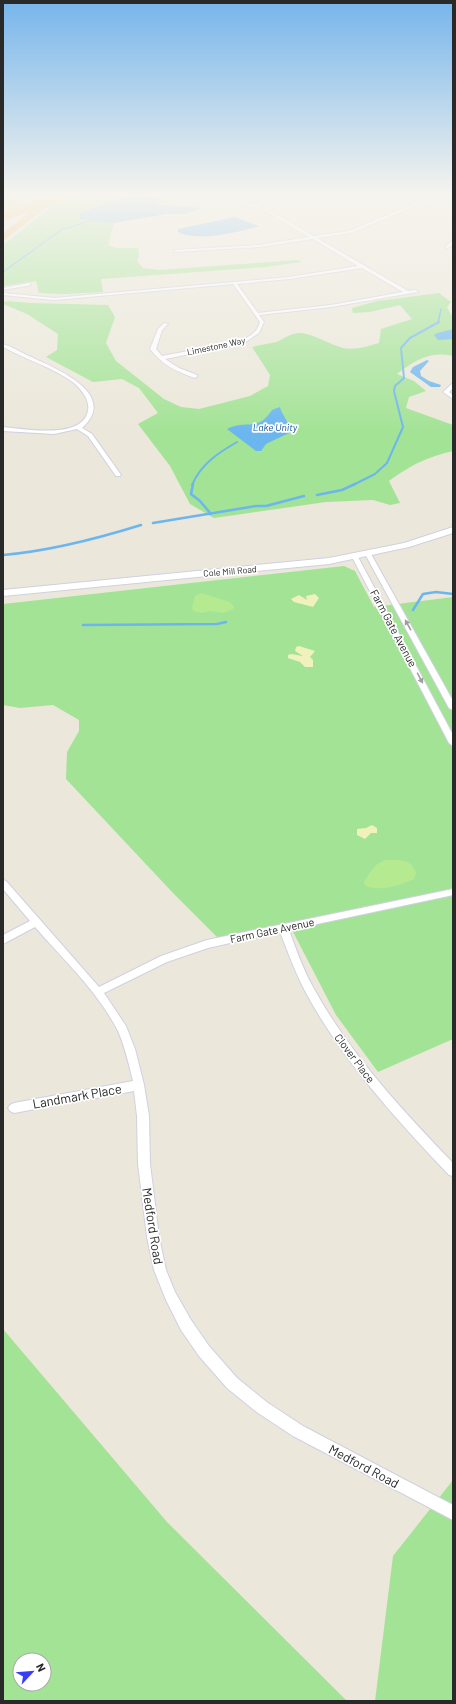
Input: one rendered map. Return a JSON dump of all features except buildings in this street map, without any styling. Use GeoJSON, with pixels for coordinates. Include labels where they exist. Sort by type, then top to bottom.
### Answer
{"type":"FeatureCollection","features":[{"type":"Feature","properties":{"kind":"street"},"geometry":{"type":"LineString","coordinates":[[3,294],[54,300],[320,274]]}},
{"type":"Feature","properties":{"kind":"street"},"geometry":{"type":"LineString","coordinates":[[376,274],[408,293]]}},
{"type":"Feature","properties":{"kind":"street"},"geometry":{"type":"LineString","coordinates":[[234,283],[257,314],[331,306],[416,291]]}},
{"type":"Feature","properties":{"kind":"street"},"geometry":{"type":"LineString","coordinates":[[3,289],[29,284]]}},
{"type":"Feature","properties":{"kind":"street","name":"Limestone Way"},"geometry":{"type":"LineString","coordinates":[[160,358],[242,342],[253,337],[261,329],[262,322],[257,314]]}},
{"type":"Feature","properties":{"kind":"street"},"geometry":{"type":"LineString","coordinates":[[166,324],[160,329],[153,349],[160,358],[179,371],[195,376]]}},
{"type":"Feature","properties":{"kind":"street"},"geometry":{"type":"LineString","coordinates":[[3,345],[58,371],[81,387],[87,396],[91,409],[86,420],[77,427],[64,431],[45,433],[3,429]]}},
{"type":"Feature","properties":{"kind":"street"},"geometry":{"type":"LineString","coordinates":[[453,385],[446,392],[453,397]]}},
{"type":"Feature","properties":{"kind":"street"},"geometry":{"type":"LineString","coordinates":[[77,427],[90,435],[118,475]]}},
{"type":"Feature","properties":{"kind":"street","name":"Cole Mill Road"},"geometry":{"type":"LineString","coordinates":[[3,593],[270,568],[355,557],[418,542],[453,530]]}},
{"type":"Feature","properties":{"kind":"street","name":"Farm Gate Avenue"},"geometry":{"type":"LineString","coordinates":[[368,554],[453,708]]}},
{"type":"Feature","properties":{"kind":"street","name":"Farm Gate Avenue"},"geometry":{"type":"LineString","coordinates":[[355,557],[453,743]]}},
{"type":"Feature","properties":{"kind":"street","name":"Medford Road"},"geometry":{"type":"LineString","coordinates":[[3,883],[98,992],[122,1029],[130,1049],[139,1085],[143,1116],[144,1164],[153,1237],[160,1270],[170,1296],[186,1325],[204,1350],[232,1383],[275,1416],[298,1431],[453,1513]]}},
{"type":"Feature","properties":{"kind":"street","name":"Farm Gate Avenue"},"geometry":{"type":"LineString","coordinates":[[98,992],[164,959],[188,949],[453,892]]}},
{"type":"Feature","properties":{"kind":"street"},"geometry":{"type":"LineString","coordinates":[[3,940],[36,922]]}},
{"type":"Feature","properties":{"kind":"street","name":"Clover Place"},"geometry":{"type":"LineString","coordinates":[[282,928],[309,990],[357,1062],[390,1102],[453,1171]]}},
{"type":"Feature","properties":{"kind":"street","name":"Landmark Place"},"geometry":{"type":"LineString","coordinates":[[14,1108],[139,1085]]}},
{"type":"Feature","properties":{"kind":"green space"},"geometry":{"type":"Polygon","coordinates":[[[3,274],[176,274],[101,279],[103,292],[67,294],[39,293],[36,281],[3,286],[3,274]]]}},
{"type":"Feature","properties":{"kind":"green space"},"geometry":{"type":"Polygon","coordinates":[[[439,293],[451,302],[447,307],[453,318],[453,356],[437,355],[423,358],[397,374],[414,381],[426,391],[409,397],[406,408],[453,425],[453,451],[420,462],[389,481],[400,503],[390,505],[373,500],[326,502],[214,518],[190,504],[170,466],[138,424],[158,413],[139,388],[122,379],[93,382],[46,357],[57,350],[58,334],[27,314],[3,304],[3,302],[8,301],[108,305],[115,317],[106,343],[116,361],[164,399],[181,407],[199,409],[250,396],[268,386],[270,375],[252,347],[276,342],[292,334],[298,333],[311,335],[348,349],[374,345],[379,343],[381,329],[412,319],[400,305],[370,312],[353,313],[352,308],[377,301],[439,293]]]}},
{"type":"Feature","properties":{"kind":"green space"},"geometry":{"type":"Polygon","coordinates":[[[344,566],[355,571],[374,607],[453,597],[453,1039],[378,1072],[336,1015],[289,924],[218,938],[173,893],[66,779],[67,752],[79,731],[79,720],[53,705],[20,708],[3,705],[3,604],[344,566]]]}},
{"type":"Feature","properties":{"kind":"green space"},"geometry":{"type":"Polygon","coordinates":[[[201,593],[230,602],[234,607],[233,609],[224,613],[210,611],[202,613],[193,611],[192,608],[195,596],[201,593]]]}},
{"type":"Feature","properties":{"kind":"green space"},"geometry":{"type":"Polygon","coordinates":[[[387,860],[401,860],[412,865],[416,873],[414,879],[384,888],[372,888],[366,886],[364,882],[373,868],[379,863],[387,860]]]}},
{"type":"Feature","properties":{"kind":"green space"},"geometry":{"type":"Polygon","coordinates":[[[3,1329],[167,1522],[347,1701],[3,1701],[3,1329]]]}},
{"type":"Feature","properties":{"kind":"green space"},"geometry":{"type":"Polygon","coordinates":[[[453,1480],[453,1701],[375,1701],[393,1556],[453,1480]]]}},
{"type":"Feature","properties":{"kind":"sand"},"geometry":{"type":"Polygon","coordinates":[[[315,594],[319,598],[313,607],[294,602],[291,599],[299,595],[307,600],[306,596],[315,594]]]}},
{"type":"Feature","properties":{"kind":"sand"},"geometry":{"type":"Polygon","coordinates":[[[299,646],[315,651],[310,657],[313,660],[313,667],[305,667],[300,662],[288,658],[288,655],[291,654],[303,656],[295,651],[296,647],[299,646]]]}},
{"type":"Feature","properties":{"kind":"sand"},"geometry":{"type":"Polygon","coordinates":[[[372,825],[377,828],[377,833],[371,833],[365,839],[357,835],[357,829],[366,828],[372,825]]]}},
{"type":"Feature","properties":{"kind":"water"},"geometry":{"type":"Polygon","coordinates":[[[453,329],[453,339],[438,340],[434,335],[437,333],[453,329]]]}},
{"type":"Feature","properties":{"kind":"water"},"geometry":{"type":"Polygon","coordinates":[[[427,360],[429,361],[420,371],[421,376],[429,381],[441,385],[440,387],[431,387],[410,372],[413,367],[427,360]]]}},
{"type":"Feature","properties":{"kind":"water","name":"Lake Unity"},"geometry":{"type":"Polygon","coordinates":[[[280,407],[288,424],[290,430],[289,433],[266,444],[261,451],[256,451],[227,429],[234,426],[261,421],[267,417],[272,410],[280,407]]]}},
{"type":"Feature","properties":{"kind":"waterway"},"geometry":{"type":"LineString","coordinates":[[438,322],[441,309]]}},
{"type":"Feature","properties":{"kind":"waterway"},"geometry":{"type":"LineString","coordinates":[[355,484],[375,474],[387,463],[403,427],[394,391],[395,386],[404,378],[401,348],[410,338],[438,322]]}},
{"type":"Feature","properties":{"kind":"waterway"},"geometry":{"type":"LineString","coordinates":[[192,485],[205,465],[223,450],[237,442]]}},
{"type":"Feature","properties":{"kind":"waterway"},"geometry":{"type":"LineString","coordinates":[[193,484],[191,494],[200,501],[211,513]]}},
{"type":"Feature","properties":{"kind":"waterway"},"geometry":{"type":"LineString","coordinates":[[317,495],[342,490],[355,484]]}},
{"type":"Feature","properties":{"kind":"waterway"},"geometry":{"type":"LineString","coordinates":[[211,513],[256,506],[266,506],[304,496]]}},
{"type":"Feature","properties":{"kind":"waterway"},"geometry":{"type":"LineString","coordinates":[[153,523],[211,513]]}},
{"type":"Feature","properties":{"kind":"waterway"},"geometry":{"type":"LineString","coordinates":[[3,555],[38,551],[73,544],[141,525]]}},
{"type":"Feature","properties":{"kind":"waterway"},"geometry":{"type":"LineString","coordinates":[[413,610],[423,594],[436,592],[453,594]]}},
{"type":"Feature","properties":{"kind":"waterway"},"geometry":{"type":"LineString","coordinates":[[83,625],[217,624],[226,622]]}}]}
